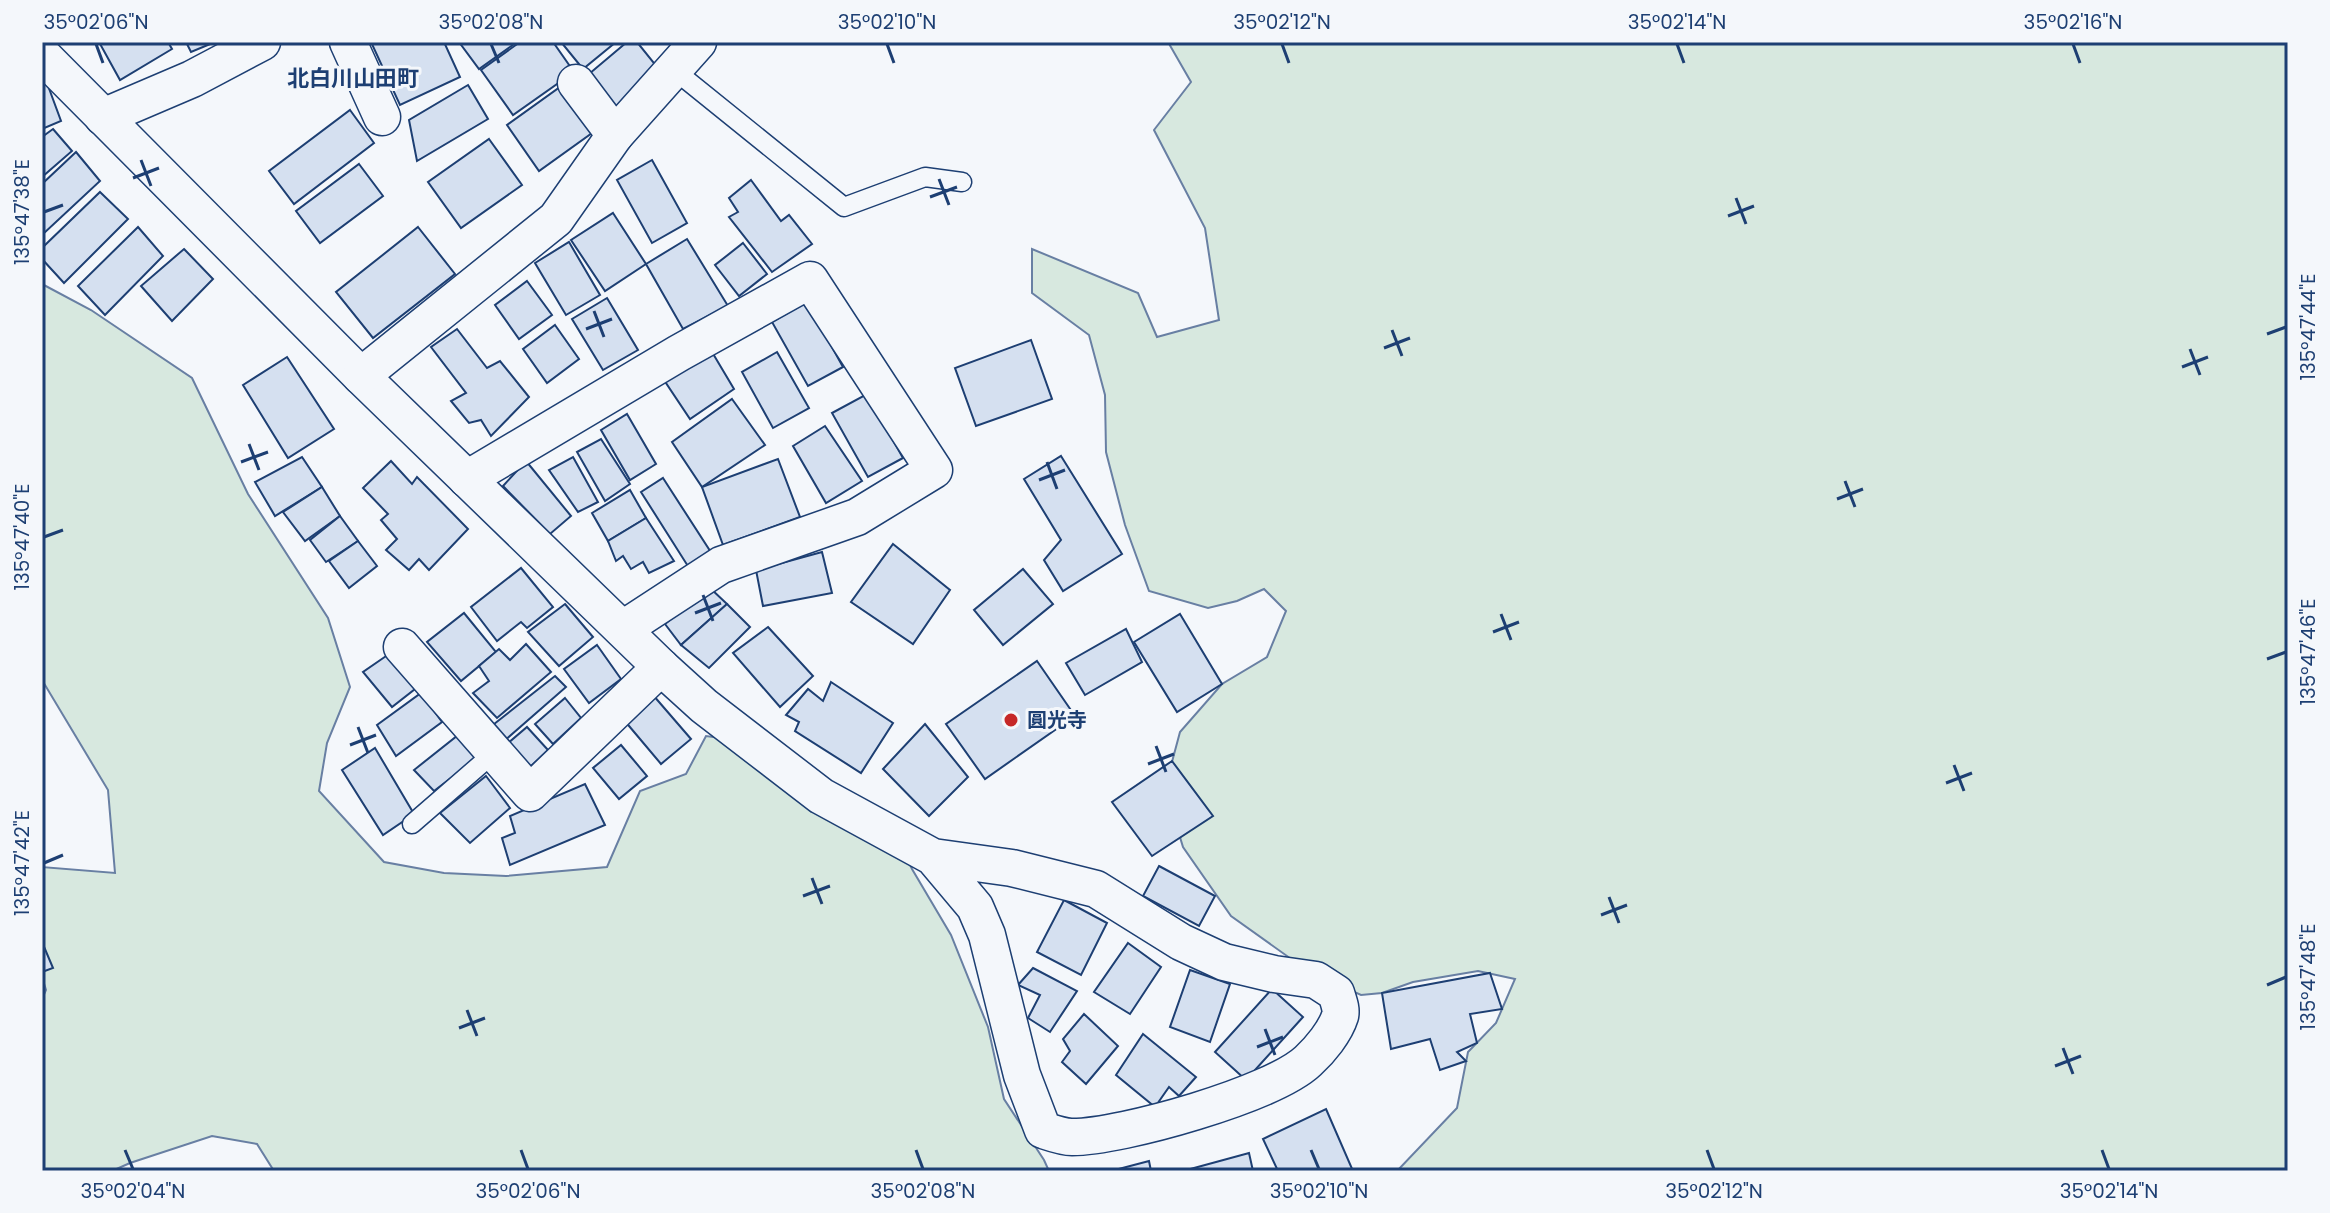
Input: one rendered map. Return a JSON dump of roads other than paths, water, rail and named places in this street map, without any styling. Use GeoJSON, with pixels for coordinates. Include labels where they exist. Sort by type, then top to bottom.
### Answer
{"type":"FeatureCollection","features":[{"type":"Feature","properties":{"kind":"street"},"geometry":{"type":"LineString","coordinates":[[103,117],[192,79],[262,42]]}},
{"type":"Feature","properties":{"kind":"street"},"geometry":{"type":"LineString","coordinates":[[348,42],[382,117]]}},
{"type":"Feature","properties":{"kind":"street"},"geometry":{"type":"LineString","coordinates":[[361,376],[556,219],[615,135],[682,53]]}},
{"type":"Feature","properties":{"kind":"street"},"geometry":{"type":"LineString","coordinates":[[42,55],[361,376],[661,667],[704,706],[821,796],[933,857],[1012,868],[1096,889],[1181,942],[1224,962],[1316,980],[1336,993],[1341,1013],[1334,1029],[1308,1062],[1278,1081],[1220,1103],[1137,1127],[1069,1137],[1043,1130],[1022,1075],[987,935],[975,907],[933,857]]}},
{"type":"Feature","properties":{"kind":"street"},"geometry":{"type":"LineString","coordinates":[[576,83],[615,135]]}},
{"type":"Feature","properties":{"kind":"street"},"geometry":{"type":"LineString","coordinates":[[467,479],[679,353],[810,280],[934,470],[857,517],[721,565],[623,629]]}},
{"type":"Feature","properties":{"kind":"street"},"geometry":{"type":"LineString","coordinates":[[402,647],[530,793],[661,667]]}},
{"type":"Feature","properties":{"kind":"lane"},"geometry":{"type":"LineString","coordinates":[[682,53],[844,207],[925,177],[962,182]]}},
{"type":"Feature","properties":{"kind":"lane"},"geometry":{"type":"LineString","coordinates":[[412,824],[495,752]]}},
{"type":"Feature","properties":{"kind":"place","name":"圓光寺"},"geometry":{"type":"Point","coordinates":[1011,720]}},
{"type":"Feature","properties":{"kind":"district","name":"北白川山田町"},"geometry":{"type":"Point","coordinates":[353,78]}}]}
